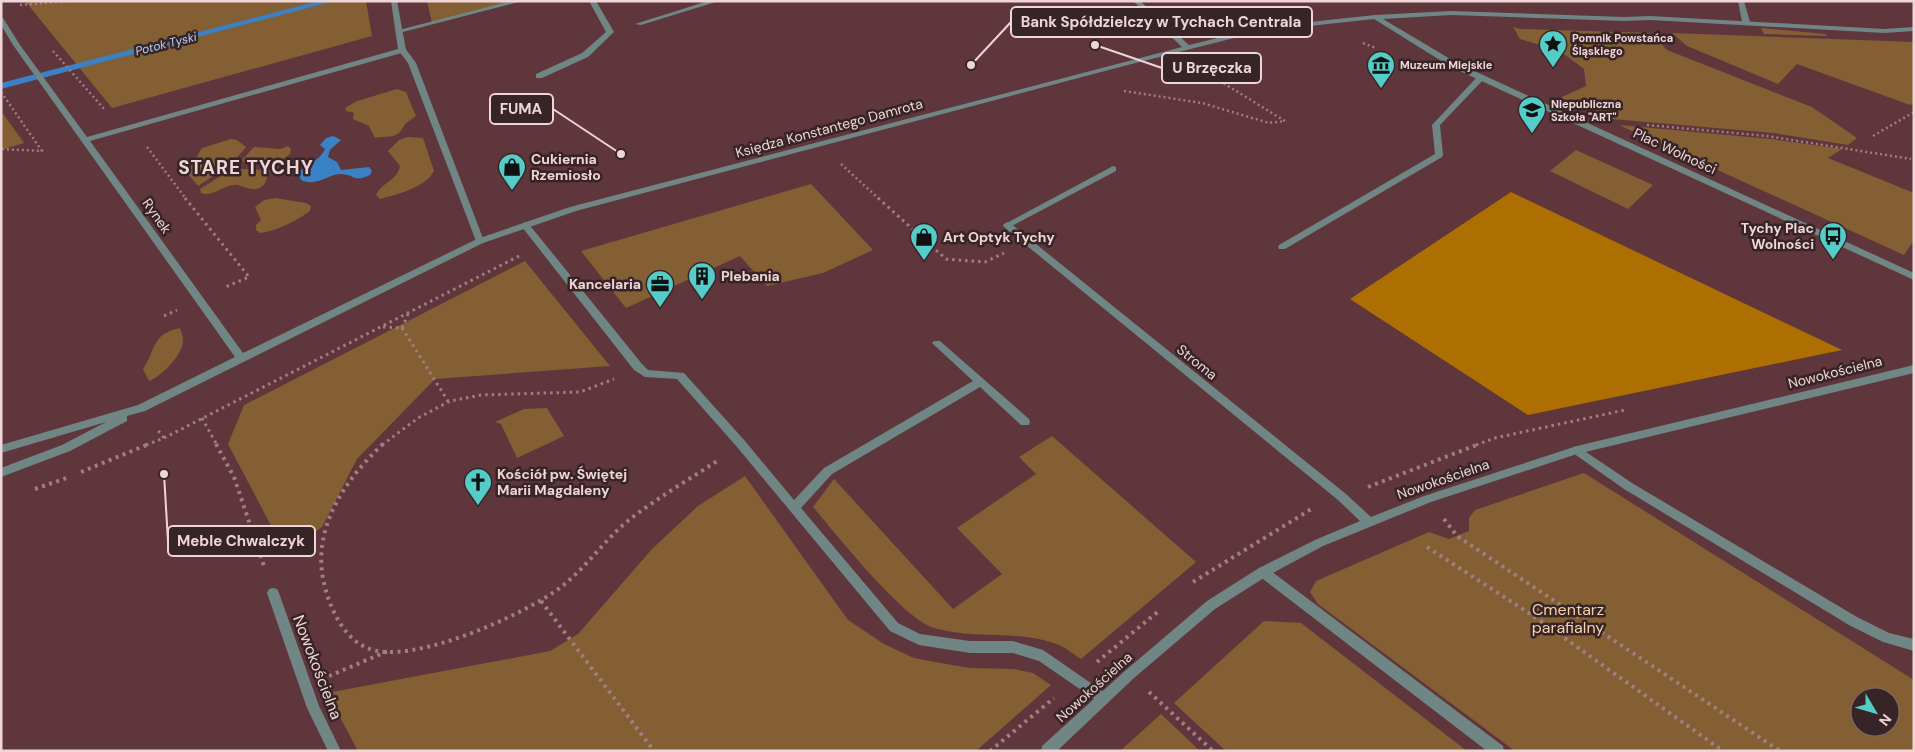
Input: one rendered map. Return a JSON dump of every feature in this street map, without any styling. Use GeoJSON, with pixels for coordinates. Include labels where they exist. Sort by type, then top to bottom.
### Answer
{"type":"FeatureCollection","features":[{"type":"Feature","properties":{"kind":"street"},"geometry":{"type":"LineString","coordinates":[[1,473],[66,448],[141,408],[480,241],[412,63],[402,50],[394,1]]}},
{"type":"Feature","properties":{"kind":"street"},"geometry":{"type":"LineString","coordinates":[[399,31],[520,1]]}},
{"type":"Feature","properties":{"kind":"street"},"geometry":{"type":"LineString","coordinates":[[539,76],[585,55],[610,32],[592,1]]}},
{"type":"Feature","properties":{"kind":"street"},"geometry":{"type":"LineString","coordinates":[[639,24],[716,1]]}},
{"type":"Feature","properties":{"kind":"street"},"geometry":{"type":"LineString","coordinates":[[1136,1],[1187,47]]}},
{"type":"Feature","properties":{"kind":"street"},"geometry":{"type":"LineString","coordinates":[[1741,1],[1746,22]]}},
{"type":"Feature","properties":{"kind":"street","name":"Księdza Konstantego Damrota"},"geometry":{"type":"LineString","coordinates":[[480,241],[573,209],[1187,47],[1291,26],[1375,17],[1451,13],[1746,22],[1884,31],[1914,29]]}},
{"type":"Feature","properties":{"kind":"street","name":"Plac Wolności"},"geometry":{"type":"LineString","coordinates":[[1375,17],[1454,65],[1914,277]]}},
{"type":"Feature","properties":{"kind":"street","name":"Rynek"},"geometry":{"type":"LineString","coordinates":[[1,19],[17,45],[242,359]]}},
{"type":"Feature","properties":{"kind":"street"},"geometry":{"type":"LineString","coordinates":[[1,36],[17,45]]}},
{"type":"Feature","properties":{"kind":"street"},"geometry":{"type":"LineString","coordinates":[[86,140],[402,50]]}},
{"type":"Feature","properties":{"kind":"street"},"geometry":{"type":"LineString","coordinates":[[1282,248],[1439,155],[1436,125],[1481,78]]}},
{"type":"Feature","properties":{"kind":"street","name":"Stroma"},"geometry":{"type":"LineString","coordinates":[[1113,169],[1007,226],[1342,497],[1368,522]]}},
{"type":"Feature","properties":{"kind":"street"},"geometry":{"type":"LineString","coordinates":[[525,225],[638,367],[645,373],[680,376],[741,444],[894,627],[919,640],[970,647],[1013,647],[1042,656],[1104,699]]}},
{"type":"Feature","properties":{"kind":"street"},"geometry":{"type":"LineString","coordinates":[[937,343],[1025,422]]}},
{"type":"Feature","properties":{"kind":"street","name":"Nowokościelna"},"geometry":{"type":"LineString","coordinates":[[1047,751],[1130,674],[1211,605],[1263,572],[1368,522],[1428,499],[1577,450],[1914,369]]}},
{"type":"Feature","properties":{"kind":"street"},"geometry":{"type":"LineString","coordinates":[[794,508],[828,471],[980,382]]}},
{"type":"Feature","properties":{"kind":"street"},"geometry":{"type":"LineString","coordinates":[[1,449],[141,408]]}},
{"type":"Feature","properties":{"kind":"street"},"geometry":{"type":"LineString","coordinates":[[1577,450],[1628,486],[1853,621],[1887,638],[1914,645]]}},
{"type":"Feature","properties":{"kind":"street"},"geometry":{"type":"LineString","coordinates":[[1263,572],[1498,751]]}},
{"type":"Feature","properties":{"kind":"street","name":"Nowokościelna"},"geometry":{"type":"LineString","coordinates":[[273,593],[313,708],[335,751]]}},
{"type":"Feature","properties":{"kind":"path"},"geometry":{"type":"LineString","coordinates":[[15,4],[72,1]]}},
{"type":"Feature","properties":{"kind":"path"},"geometry":{"type":"LineString","coordinates":[[1354,40],[1381,50]]}},
{"type":"Feature","properties":{"kind":"path"},"geometry":{"type":"LineString","coordinates":[[60,58],[74,77],[126,129],[144,144],[159,166],[234,257]]}},
{"type":"Feature","properties":{"kind":"path"},"geometry":{"type":"LineString","coordinates":[[1193,73],[1210,68]]}},
{"type":"Feature","properties":{"kind":"path"},"geometry":{"type":"LineString","coordinates":[[1132,88],[1124,91],[1202,103],[1270,123],[1285,122],[1202,70]]}},
{"type":"Feature","properties":{"kind":"path"},"geometry":{"type":"LineString","coordinates":[[1,92],[42,151],[1,149]]}},
{"type":"Feature","properties":{"kind":"path"},"geometry":{"type":"LineString","coordinates":[[1873,136],[1914,112]]}},
{"type":"Feature","properties":{"kind":"path"},"geometry":{"type":"LineString","coordinates":[[1639,124],[1767,136],[1911,159]]}},
{"type":"Feature","properties":{"kind":"path"},"geometry":{"type":"LineString","coordinates":[[832,166],[850,162]]}},
{"type":"Feature","properties":{"kind":"path"},"geometry":{"type":"LineString","coordinates":[[841,164],[946,259],[985,262],[1028,243]]}},
{"type":"Feature","properties":{"kind":"path"},"geometry":{"type":"LineString","coordinates":[[164,438],[541,245]]}},
{"type":"Feature","properties":{"kind":"path"},"geometry":{"type":"LineString","coordinates":[[402,328],[408,313]]}},
{"type":"Feature","properties":{"kind":"path"},"geometry":{"type":"LineString","coordinates":[[381,327],[402,328]]}},
{"type":"Feature","properties":{"kind":"path"},"geometry":{"type":"LineString","coordinates":[[402,328],[448,401]]}},
{"type":"Feature","properties":{"kind":"path"},"geometry":{"type":"LineString","coordinates":[[617,378],[582,392],[468,397],[448,401],[415,420],[381,447],[354,475],[324,532],[321,566],[326,592],[338,621],[350,637],[366,648],[406,650],[446,641],[540,601],[576,575],[613,534],[630,520],[741,444]]}},
{"type":"Feature","properties":{"kind":"path"},"geometry":{"type":"LineString","coordinates":[[202,418],[234,477],[273,593]]}},
{"type":"Feature","properties":{"kind":"path"},"geometry":{"type":"LineString","coordinates":[[1428,499],[1457,536],[1780,751]]}},
{"type":"Feature","properties":{"kind":"path"},"geometry":{"type":"LineString","coordinates":[[1427,547],[1535,617],[1723,751]]}},
{"type":"Feature","properties":{"kind":"path"},"geometry":{"type":"LineString","coordinates":[[540,601],[654,751]]}},
{"type":"Feature","properties":{"kind":"path"},"geometry":{"type":"LineString","coordinates":[[305,686],[388,650]]}},
{"type":"Feature","properties":{"kind":"path"},"geometry":{"type":"LineString","coordinates":[[1130,674],[1213,751]]}},
{"type":"Feature","properties":{"kind":"green space"},"geometry":{"type":"Polygon","coordinates":[[[25,1],[366,1],[372,36],[112,108],[25,1]]]}},
{"type":"Feature","properties":{"kind":"green space"},"geometry":{"type":"Polygon","coordinates":[[[427,1],[520,1],[432,23],[427,1]]]}},
{"type":"Feature","properties":{"kind":"green space"},"geometry":{"type":"Polygon","coordinates":[[[1513,27],[1520,29],[1652,33],[1667,50],[1812,107],[1857,138],[1848,145],[1774,133],[1600,118],[1560,98],[1586,86],[1584,69],[1560,51],[1520,39],[1513,27]]]}},
{"type":"Feature","properties":{"kind":"green space"},"geometry":{"type":"Polygon","coordinates":[[[1761,28],[1825,34],[1827,36],[1764,34],[1761,28]]]}},
{"type":"Feature","properties":{"kind":"green space"},"geometry":{"type":"Polygon","coordinates":[[[1672,33],[1914,42],[1914,103],[1910,105],[1797,64],[1778,84],[1687,46],[1672,33]]]}},
{"type":"Feature","properties":{"kind":"green space"},"geometry":{"type":"Polygon","coordinates":[[[397,89],[406,92],[416,116],[405,124],[396,135],[375,138],[369,126],[353,119],[354,113],[346,111],[345,108],[357,101],[397,89]]]}},
{"type":"Feature","properties":{"kind":"green space"},"geometry":{"type":"Polygon","coordinates":[[[1,111],[24,143],[1,150],[1,111]]]}},
{"type":"Feature","properties":{"kind":"green space"},"geometry":{"type":"Polygon","coordinates":[[[1619,125],[1771,139],[1842,149],[1828,158],[1914,193],[1914,240],[1904,255],[1619,125]]]}},
{"type":"Feature","properties":{"kind":"green space"},"geometry":{"type":"Polygon","coordinates":[[[408,137],[423,138],[434,171],[430,177],[418,186],[380,199],[376,195],[396,175],[400,166],[388,151],[399,140],[408,137]]]}},
{"type":"Feature","properties":{"kind":"green space"},"geometry":{"type":"Polygon","coordinates":[[[231,139],[237,140],[246,147],[235,160],[223,167],[223,170],[198,186],[187,173],[202,148],[231,139]]]}},
{"type":"Feature","properties":{"kind":"green space"},"geometry":{"type":"Polygon","coordinates":[[[288,146],[291,149],[290,154],[275,165],[245,164],[242,160],[254,147],[280,149],[288,146]]]}},
{"type":"Feature","properties":{"kind":"green space"},"geometry":{"type":"Polygon","coordinates":[[[1576,150],[1653,185],[1628,209],[1550,171],[1576,150]]]}},
{"type":"Feature","properties":{"kind":"green space"},"geometry":{"type":"Polygon","coordinates":[[[240,169],[270,170],[263,186],[258,188],[252,189],[233,185],[210,194],[201,193],[200,189],[227,172],[240,169]]]}},
{"type":"Feature","properties":{"kind":"green space"},"geometry":{"type":"Polygon","coordinates":[[[811,184],[873,250],[823,273],[767,286],[740,256],[626,308],[581,251],[811,184]]]}},
{"type":"Feature","properties":{"kind":"green space"},"geometry":{"type":"Polygon","coordinates":[[[275,198],[306,203],[311,206],[310,211],[286,225],[260,233],[256,230],[256,225],[261,220],[255,207],[264,200],[275,198]]]}},
{"type":"Feature","properties":{"kind":"green space"},"geometry":{"type":"Polygon","coordinates":[[[525,261],[610,366],[435,379],[357,459],[322,527],[286,554],[228,444],[244,405],[525,261]]]}},
{"type":"Feature","properties":{"kind":"green space"},"geometry":{"type":"Polygon","coordinates":[[[180,328],[183,340],[180,352],[165,370],[149,381],[143,369],[156,344],[164,334],[180,328]]]}},
{"type":"Feature","properties":{"kind":"green space"},"geometry":{"type":"Polygon","coordinates":[[[547,408],[564,436],[517,458],[501,424],[495,422],[524,409],[547,408]]]}},
{"type":"Feature","properties":{"kind":"green space"},"geometry":{"type":"Polygon","coordinates":[[[1052,436],[1196,562],[1081,659],[1062,646],[1044,640],[1028,637],[949,632],[934,628],[921,621],[905,609],[870,574],[813,507],[834,479],[953,609],[1002,574],[957,528],[1036,474],[1019,457],[1052,436]]]}},
{"type":"Feature","properties":{"kind":"green space","name":"Cmentarz parafialny"},"geometry":{"type":"Polygon","coordinates":[[[1584,473],[1914,680],[1914,751],[1515,751],[1318,604],[1310,592],[1316,581],[1429,532],[1449,539],[1469,531],[1469,518],[1475,510],[1584,473]]]}},
{"type":"Feature","properties":{"kind":"green space"},"geometry":{"type":"Polygon","coordinates":[[[745,476],[848,620],[884,644],[914,658],[970,668],[1014,669],[1033,673],[1051,685],[976,751],[358,751],[327,693],[550,651],[578,634],[652,549],[698,506],[745,476]]]}},
{"type":"Feature","properties":{"kind":"green space"},"geometry":{"type":"Polygon","coordinates":[[[1264,621],[1301,623],[1467,751],[1226,751],[1174,703],[1264,621]]]}},
{"type":"Feature","properties":{"kind":"green space"},"geometry":{"type":"Polygon","coordinates":[[[1161,714],[1200,751],[1120,751],[1161,714]]]}},
{"type":"Feature","properties":{"kind":"shaded area"},"geometry":{"type":"Polygon","coordinates":[[[1511,192],[1842,350],[1528,415],[1350,299],[1511,192]]]}},
{"type":"Feature","properties":{"kind":"water"},"geometry":{"type":"Polygon","coordinates":[[[333,136],[341,140],[330,150],[328,157],[337,162],[341,170],[369,167],[372,171],[370,175],[357,178],[340,174],[312,182],[301,180],[299,173],[323,153],[325,149],[320,145],[326,138],[333,136]]]}},
{"type":"Feature","properties":{"kind":"waterway","name":"Potok Tyski"},"geometry":{"type":"LineString","coordinates":[[1,86],[330,1]]}},
{"type":"Feature","properties":{"kind":"place","name":"U Brzęczka"},"geometry":{"type":"Point","coordinates":[1095,45]}},
{"type":"Feature","properties":{"kind":"place","name":"Bank Spółdzielczy w Tychach Centrala"},"geometry":{"type":"Point","coordinates":[971,65]}},
{"type":"Feature","properties":{"kind":"place","name":"Pomnik Powstańca Śląskiego"},"geometry":{"type":"Point","coordinates":[1553,68]}},
{"type":"Feature","properties":{"kind":"place","name":"Muzeum Miejskie"},"geometry":{"type":"Point","coordinates":[1381,89]}},
{"type":"Feature","properties":{"kind":"place","name":"Niepubliczna Szkoła \"ART\""},"geometry":{"type":"Point","coordinates":[1532,134]}},
{"type":"Feature","properties":{"kind":"place","name":"FUMA"},"geometry":{"type":"Point","coordinates":[621,154]}},
{"type":"Feature","properties":{"kind":"place","name":"Cukiernia Rzemiosło"},"geometry":{"type":"Point","coordinates":[512,191]}},
{"type":"Feature","properties":{"kind":"place","name":"Tychy Plac Wolności"},"geometry":{"type":"Point","coordinates":[1833,260]}},
{"type":"Feature","properties":{"kind":"place","name":"Art Optyk Tychy"},"geometry":{"type":"Point","coordinates":[924,261]}},
{"type":"Feature","properties":{"kind":"place","name":"Plebania"},"geometry":{"type":"Point","coordinates":[702,300]}},
{"type":"Feature","properties":{"kind":"place","name":"Kancelaria"},"geometry":{"type":"Point","coordinates":[660,308]}},
{"type":"Feature","properties":{"kind":"place","name":"Meble Chwalczyk"},"geometry":{"type":"Point","coordinates":[164,474]}},
{"type":"Feature","properties":{"kind":"place","name":"Kościół pw. Świętej Marii Magdaleny"},"geometry":{"type":"Point","coordinates":[478,506]}},
{"type":"Feature","properties":{"kind":"district","name":"STARE TYCHY"},"geometry":{"type":"Point","coordinates":[246,167]}}]}
